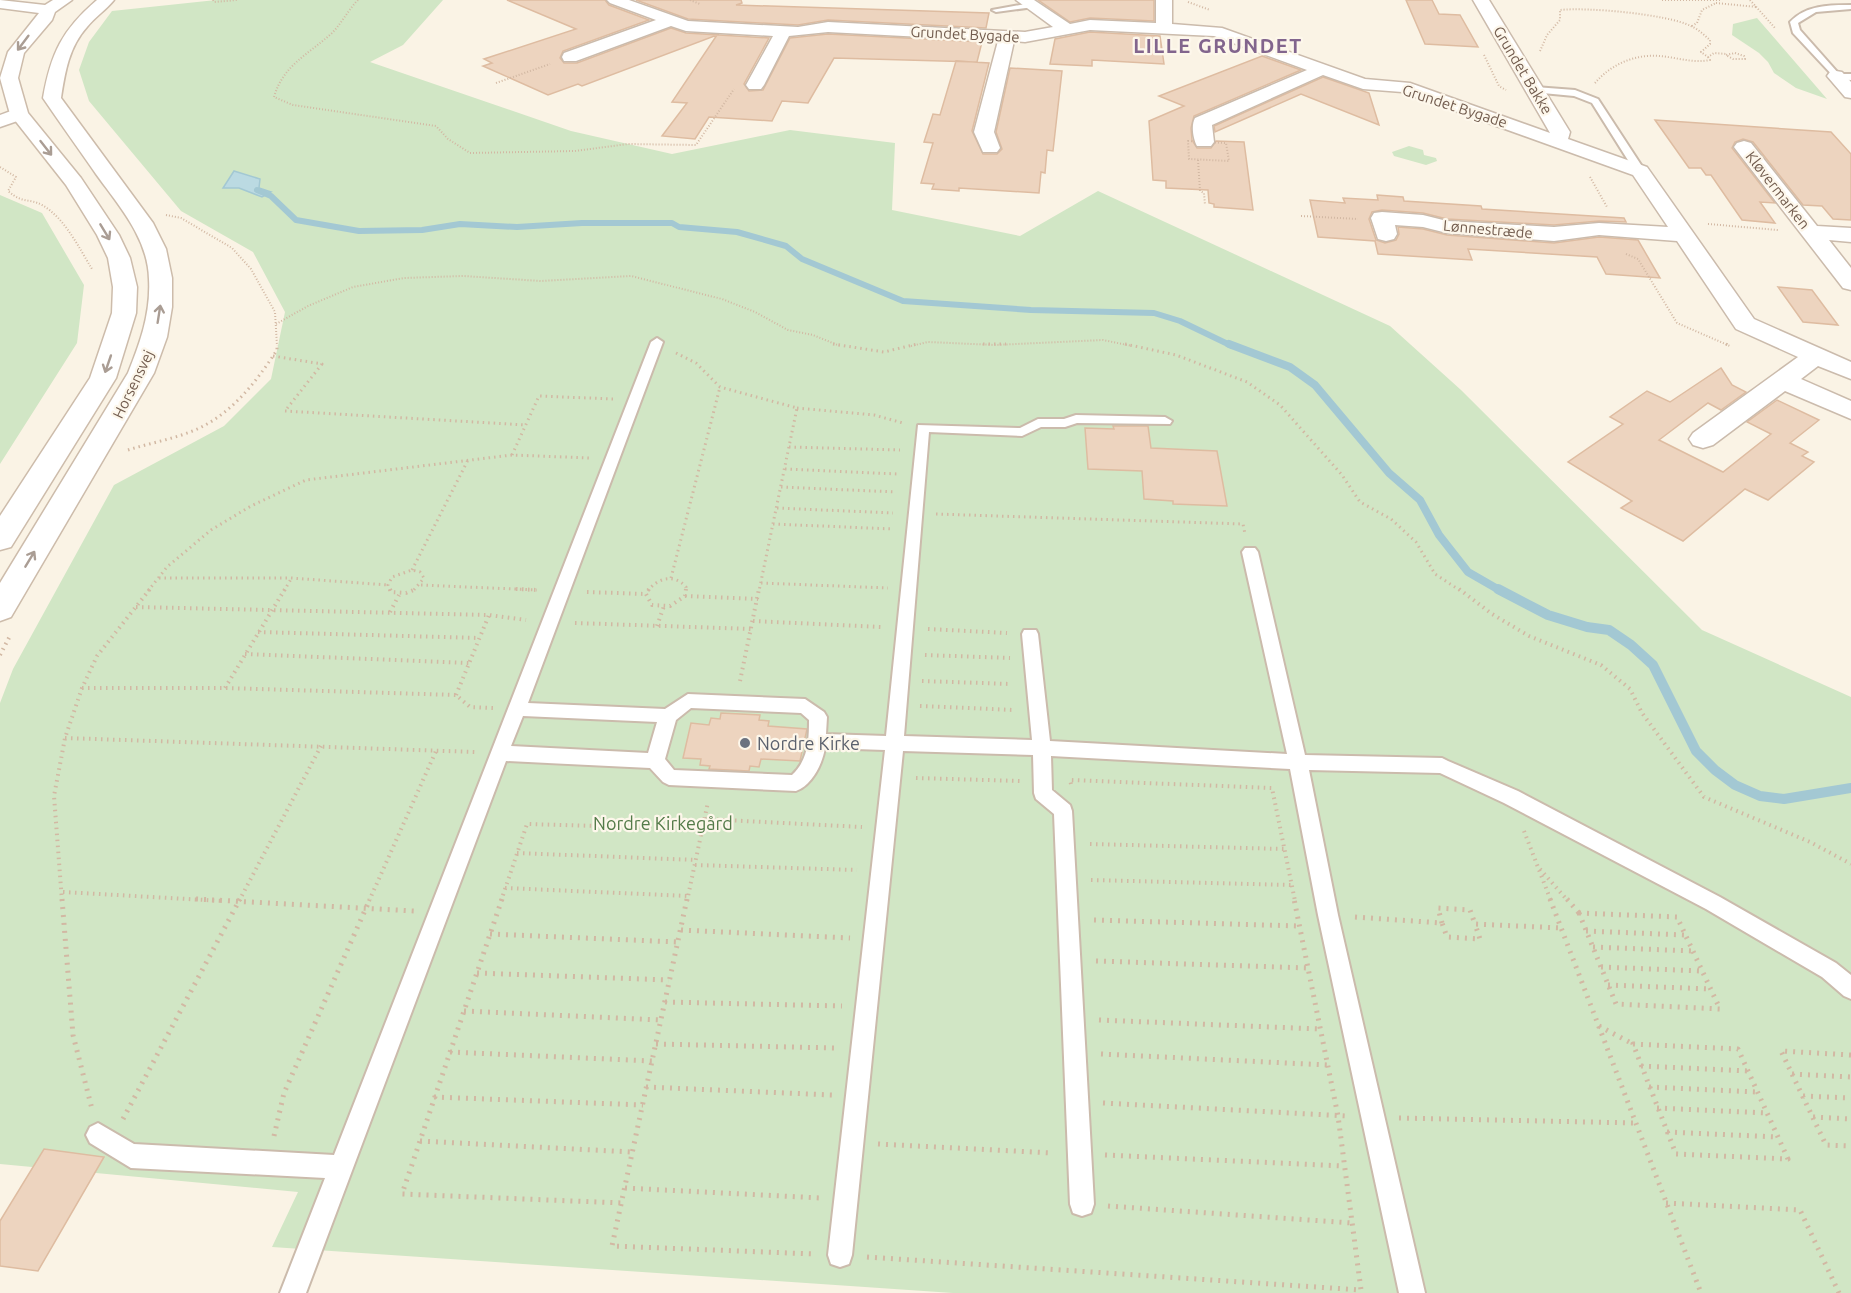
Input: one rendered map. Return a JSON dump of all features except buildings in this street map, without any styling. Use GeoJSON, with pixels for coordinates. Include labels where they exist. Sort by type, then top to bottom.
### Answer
{"type":"FeatureCollection","features":[{"type":"Feature","properties":{"kind":"street","name":"Horsensvej"},"geometry":{"type":"LineString","coordinates":[[0,609],[116,418],[141,373],[155,337],[160,307],[161,278],[156,249],[142,223],[44,94],[68,38],[82,21],[106,0]]}},
{"type":"Feature","properties":{"kind":"street"},"geometry":{"type":"LineString","coordinates":[[615,0],[661,12]]}},
{"type":"Feature","properties":{"kind":"street"},"geometry":{"type":"LineString","coordinates":[[1164,0],[1164,28]]}},
{"type":"Feature","properties":{"kind":"street","name":"Grundet Bakke"},"geometry":{"type":"LineString","coordinates":[[1481,0],[1560,132],[1558,141]]}},
{"type":"Feature","properties":{"kind":"street"},"geometry":{"type":"LineString","coordinates":[[1028,2],[1067,29]]}},
{"type":"Feature","properties":{"kind":"street"},"geometry":{"type":"LineString","coordinates":[[0,3],[67,4],[67,9],[45,43]]}},
{"type":"Feature","properties":{"kind":"street","name":"Horsensvej"},"geometry":{"type":"LineString","coordinates":[[0,540],[103,378],[123,314],[125,286],[119,258],[108,235],[74,182],[10,117],[9,78],[16,52],[58,3]]}},
{"type":"Feature","properties":{"kind":"street"},"geometry":{"type":"LineString","coordinates":[[623,22],[661,12]]}},
{"type":"Feature","properties":{"kind":"street"},"geometry":{"type":"LineString","coordinates":[[661,12],[663,37]]}},
{"type":"Feature","properties":{"kind":"street"},"geometry":{"type":"LineString","coordinates":[[570,57],[661,12]]}},
{"type":"Feature","properties":{"kind":"street","name":"Grundet Bygade"},"geometry":{"type":"LineString","coordinates":[[661,12],[686,26],[780,38],[828,27],[1005,44],[1025,37],[1090,26],[1216,31],[1363,84],[1404,87],[1640,171]]}},
{"type":"Feature","properties":{"kind":"street"},"geometry":{"type":"LineString","coordinates":[[755,84],[780,38]]}},
{"type":"Feature","properties":{"kind":"street"},"geometry":{"type":"LineString","coordinates":[[753,45],[780,38],[805,48]]}},
{"type":"Feature","properties":{"kind":"street"},"geometry":{"type":"LineString","coordinates":[[990,148],[984,132],[1005,44]]}},
{"type":"Feature","properties":{"kind":"street"},"geometry":{"type":"LineString","coordinates":[[971,50],[1005,44],[1031,52]]}},
{"type":"Feature","properties":{"kind":"street"},"geometry":{"type":"LineString","coordinates":[[1204,141],[1202,122],[1323,69]]}},
{"type":"Feature","properties":{"kind":"street"},"geometry":{"type":"LineString","coordinates":[[1843,76],[1851,93]]}},
{"type":"Feature","properties":{"kind":"street"},"geometry":{"type":"LineString","coordinates":[[1300,79],[1333,92]]}},
{"type":"Feature","properties":{"kind":"street","name":"Kløvermarken"},"geometry":{"type":"LineString","coordinates":[[1744,147],[1851,283]]}},
{"type":"Feature","properties":{"kind":"street"},"geometry":{"type":"LineString","coordinates":[[1640,171],[1745,324],[1851,371]]}},
{"type":"Feature","properties":{"kind":"street","name":"Lønnestræde"},"geometry":{"type":"LineString","coordinates":[[1386,234],[1382,218],[1423,220],[1447,227],[1554,234],[1679,228]]}},
{"type":"Feature","properties":{"kind":"street"},"geometry":{"type":"LineString","coordinates":[[1616,230],[1626,254]]}},
{"type":"Feature","properties":{"kind":"street","name":"Kløvermarken"},"geometry":{"type":"LineString","coordinates":[[1812,232],[1851,235]]}},
{"type":"Feature","properties":{"kind":"street"},"geometry":{"type":"LineString","coordinates":[[1702,439],[1815,356]]}},
{"type":"Feature","properties":{"kind":"street"},"geometry":{"type":"LineString","coordinates":[[1783,380],[1851,411]]}},
{"type":"Feature","properties":{"kind":"lane"},"geometry":{"type":"LineString","coordinates":[[996,10],[1028,2]]}},
{"type":"Feature","properties":{"kind":"lane"},"geometry":{"type":"LineString","coordinates":[[1843,76],[1796,31],[1794,22],[1800,15],[1811,11],[1851,7]]}},
{"type":"Feature","properties":{"kind":"lane"},"geometry":{"type":"LineString","coordinates":[[1535,90],[1576,93],[1595,101],[1640,171]]}},
{"type":"Feature","properties":{"kind":"lane"},"geometry":{"type":"LineString","coordinates":[[293,1293],[657,342]]}},
{"type":"Feature","properties":{"kind":"lane"},"geometry":{"type":"LineString","coordinates":[[840,1255],[895,743],[923,428],[1022,432],[1038,423],[1065,423],[1077,419],[1165,421]]}},
{"type":"Feature","properties":{"kind":"lane"},"geometry":{"type":"LineString","coordinates":[[1250,552],[1299,762],[1328,915],[1375,1117],[1412,1293]]}},
{"type":"Feature","properties":{"kind":"lane"},"geometry":{"type":"LineString","coordinates":[[1030,634],[1042,748],[1043,794],[1063,811],[1082,1204]]}},
{"type":"Feature","properties":{"kind":"lane"},"geometry":{"type":"LineString","coordinates":[[499,753],[655,761],[669,777],[795,783],[809,772],[818,741],[818,717],[805,706],[688,701],[668,716],[655,761]]}},
{"type":"Feature","properties":{"kind":"lane"},"geometry":{"type":"LineString","coordinates":[[516,709],[668,716]]}},
{"type":"Feature","properties":{"kind":"lane"},"geometry":{"type":"LineString","coordinates":[[818,741],[1042,748],[1299,762],[1442,766],[1511,797],[1713,903],[1829,970],[1851,989]]}},
{"type":"Feature","properties":{"kind":"lane"},"geometry":{"type":"LineString","coordinates":[[105,1139],[131,1156],[341,1167]]}},
{"type":"Feature","properties":{"kind":"path"},"geometry":{"type":"LineString","coordinates":[[213,0],[214,2],[237,0]]}},
{"type":"Feature","properties":{"kind":"path"},"geometry":{"type":"LineString","coordinates":[[358,0],[332,34],[282,74],[276,85],[274,97],[293,105],[436,126],[448,139],[470,153],[504,154],[520,150],[575,151],[628,144],[696,145],[734,88],[755,84]]}},
{"type":"Feature","properties":{"kind":"path"},"geometry":{"type":"LineString","coordinates":[[1662,0],[1718,1],[1757,7]]}},
{"type":"Feature","properties":{"kind":"path"},"geometry":{"type":"LineString","coordinates":[[1692,26],[1697,23],[1702,10],[1718,1]]}},
{"type":"Feature","properties":{"kind":"path"},"geometry":{"type":"LineString","coordinates":[[1515,57],[1537,55],[1547,35],[1560,20],[1560,10],[1566,8],[1586,8],[1624,15],[1660,18],[1692,26],[1710,40],[1708,47],[1701,52],[1708,57]]}},
{"type":"Feature","properties":{"kind":"path"},"geometry":{"type":"LineString","coordinates":[[1576,93],[1583,87],[1593,85],[1617,64],[1647,55],[1697,62],[1708,61],[1708,57],[1714,53],[1735,53],[1746,58],[1736,59],[1725,54]]}},
{"type":"Feature","properties":{"kind":"path"},"geometry":{"type":"LineString","coordinates":[[496,83],[570,57]]}},
{"type":"Feature","properties":{"kind":"path"},"geometry":{"type":"LineString","coordinates":[[1198,159],[1200,191],[1204,193],[1205,205]]}},
{"type":"Feature","properties":{"kind":"path"},"geometry":{"type":"LineString","coordinates":[[0,167],[16,177],[8,191],[18,201],[42,205],[68,230],[93,272]]}},
{"type":"Feature","properties":{"kind":"path"},"geometry":{"type":"LineString","coordinates":[[1586,171],[1616,230]]}},
{"type":"Feature","properties":{"kind":"path"},"geometry":{"type":"LineString","coordinates":[[126,451],[195,430],[224,413],[255,383],[277,350],[275,312],[252,269],[232,249],[181,218],[164,214]]}},
{"type":"Feature","properties":{"kind":"path"},"geometry":{"type":"LineString","coordinates":[[1300,216],[1348,219]]}},
{"type":"Feature","properties":{"kind":"path"},"geometry":{"type":"LineString","coordinates":[[1679,228],[1812,232]]}},
{"type":"Feature","properties":{"kind":"path"},"geometry":{"type":"LineString","coordinates":[[1626,254],[1638,259],[1677,323],[1740,351]]}},
{"type":"Feature","properties":{"kind":"path"},"geometry":{"type":"LineString","coordinates":[[276,324],[308,306],[353,287],[404,278],[463,276],[541,281],[632,276],[722,299],[755,312],[788,330],[813,335],[831,344],[855,349],[884,352],[928,342],[995,345],[1103,340],[1176,355],[1247,382],[1280,405],[1342,475],[1360,502],[1391,519],[1416,542],[1435,574],[1492,614],[1529,636],[1602,665],[1630,689],[1642,713],[1704,797],[1810,842],[1851,864]]}},
{"type":"Feature","properties":{"kind":"path"},"geometry":{"type":"LineString","coordinates":[[657,342],[696,363],[720,387],[797,408],[874,415],[923,428]]}},
{"type":"Feature","properties":{"kind":"path"},"geometry":{"type":"LineString","coordinates":[[273,356],[322,364],[285,411],[526,425]]}},
{"type":"Feature","properties":{"kind":"path"},"geometry":{"type":"LineString","coordinates":[[671,578],[720,387]]}},
{"type":"Feature","properties":{"kind":"path"},"geometry":{"type":"LineString","coordinates":[[512,455],[539,396],[635,400]]}},
{"type":"Feature","properties":{"kind":"path"},"geometry":{"type":"LineString","coordinates":[[736,703],[797,408]]}},
{"type":"Feature","properties":{"kind":"path"},"geometry":{"type":"LineString","coordinates":[[789,447],[922,451]]}},
{"type":"Feature","properties":{"kind":"path"},"geometry":{"type":"LineString","coordinates":[[105,1139],[73,1035],[54,796],[65,738],[82,688],[97,656],[167,567],[211,530],[251,506],[306,480],[512,455],[612,459]]}},
{"type":"Feature","properties":{"kind":"path"},"geometry":{"type":"LineString","coordinates":[[412,570],[468,460]]}},
{"type":"Feature","properties":{"kind":"path"},"geometry":{"type":"LineString","coordinates":[[785,469],[919,484]]}},
{"type":"Feature","properties":{"kind":"path"},"geometry":{"type":"LineString","coordinates":[[781,487],[919,484]]}},
{"type":"Feature","properties":{"kind":"path"},"geometry":{"type":"LineString","coordinates":[[777,507],[915,522]]}},
{"type":"Feature","properties":{"kind":"path"},"geometry":{"type":"LineString","coordinates":[[773,524],[915,522],[1243,524],[1250,552]]}},
{"type":"Feature","properties":{"kind":"path"},"geometry":{"type":"LineString","coordinates":[[412,570],[420,572],[424,578],[421,585],[410,593],[399,595],[391,592],[388,585],[392,577],[412,570]]}},
{"type":"Feature","properties":{"kind":"path"},"geometry":{"type":"LineString","coordinates":[[159,578],[291,578],[388,585]]}},
{"type":"Feature","properties":{"kind":"path"},"geometry":{"type":"LineString","coordinates":[[225,688],[291,578]]}},
{"type":"Feature","properties":{"kind":"path"},"geometry":{"type":"LineString","coordinates":[[671,578],[681,581],[686,587],[685,596],[680,601],[664,606],[652,605],[646,594],[650,586],[658,581],[671,578]]}},
{"type":"Feature","properties":{"kind":"path"},"geometry":{"type":"LineString","coordinates":[[761,583],[909,589]]}},
{"type":"Feature","properties":{"kind":"path"},"geometry":{"type":"LineString","coordinates":[[421,585],[646,594]]}},
{"type":"Feature","properties":{"kind":"path"},"geometry":{"type":"LineString","coordinates":[[390,612],[399,595]]}},
{"type":"Feature","properties":{"kind":"path"},"geometry":{"type":"LineString","coordinates":[[685,596],[758,598]]}},
{"type":"Feature","properties":{"kind":"path"},"geometry":{"type":"LineString","coordinates":[[657,626],[664,606]]}},
{"type":"Feature","properties":{"kind":"path"},"geometry":{"type":"LineString","coordinates":[[136,608],[489,615],[549,622],[751,629]]}},
{"type":"Feature","properties":{"kind":"path"},"geometry":{"type":"LineString","coordinates":[[456,694],[489,615]]}},
{"type":"Feature","properties":{"kind":"path"},"geometry":{"type":"LineString","coordinates":[[258,632],[480,638]]}},
{"type":"Feature","properties":{"kind":"path"},"geometry":{"type":"LineString","coordinates":[[244,654],[469,663]]}},
{"type":"Feature","properties":{"kind":"path"},"geometry":{"type":"LineString","coordinates":[[903,654],[1033,659]]}},
{"type":"Feature","properties":{"kind":"path"},"geometry":{"type":"LineString","coordinates":[[900,681],[1035,685]]}},
{"type":"Feature","properties":{"kind":"path"},"geometry":{"type":"LineString","coordinates":[[82,688],[225,688],[456,694],[470,707],[516,709]]}},
{"type":"Feature","properties":{"kind":"path"},"geometry":{"type":"LineString","coordinates":[[898,705],[1038,711]]}},
{"type":"Feature","properties":{"kind":"path"},"geometry":{"type":"LineString","coordinates":[[65,738],[499,753]]}},
{"type":"Feature","properties":{"kind":"path"},"geometry":{"type":"LineString","coordinates":[[105,1139],[238,901],[321,746]]}},
{"type":"Feature","properties":{"kind":"path"},"geometry":{"type":"LineString","coordinates":[[267,1163],[284,1093],[436,751]]}},
{"type":"Feature","properties":{"kind":"path"},"geometry":{"type":"LineString","coordinates":[[891,777],[1020,781],[1043,794]]}},
{"type":"Feature","properties":{"kind":"path"},"geometry":{"type":"LineString","coordinates":[[1070,780],[1272,788],[1338,1116],[1361,1290]]}},
{"type":"Feature","properties":{"kind":"path"},"geometry":{"type":"LineString","coordinates":[[1511,797],[1701,1293]]}},
{"type":"Feature","properties":{"kind":"path"},"geometry":{"type":"LineString","coordinates":[[705,819],[886,828]]}},
{"type":"Feature","properties":{"kind":"path"},"geometry":{"type":"LineString","coordinates":[[621,1203],[402,1194],[527,824],[703,829]]}},
{"type":"Feature","properties":{"kind":"path"},"geometry":{"type":"LineString","coordinates":[[1064,843],[1284,849]]}},
{"type":"Feature","properties":{"kind":"path"},"geometry":{"type":"LineString","coordinates":[[517,854],[882,870]]}},
{"type":"Feature","properties":{"kind":"path"},"geometry":{"type":"LineString","coordinates":[[1538,867],[1580,913],[1616,1004],[1720,1009],[1677,917],[1580,913]]}},
{"type":"Feature","properties":{"kind":"path"},"geometry":{"type":"LineString","coordinates":[[1066,880],[1292,885]]}},
{"type":"Feature","properties":{"kind":"path"},"geometry":{"type":"LineString","coordinates":[[505,888],[688,896]]}},
{"type":"Feature","properties":{"kind":"path"},"geometry":{"type":"LineString","coordinates":[[63,892],[438,913]]}},
{"type":"Feature","properties":{"kind":"path"},"geometry":{"type":"LineString","coordinates":[[1438,908],[1470,910],[1475,924],[1480,939],[1447,937],[1438,908]]}},
{"type":"Feature","properties":{"kind":"path"},"geometry":{"type":"LineString","coordinates":[[1328,915],[1442,923]]}},
{"type":"Feature","properties":{"kind":"path"},"geometry":{"type":"LineString","coordinates":[[1068,920],[1300,926]]}},
{"type":"Feature","properties":{"kind":"path"},"geometry":{"type":"LineString","coordinates":[[1475,924],[1561,928]]}},
{"type":"Feature","properties":{"kind":"path"},"geometry":{"type":"LineString","coordinates":[[681,930],[874,939]]}},
{"type":"Feature","properties":{"kind":"path"},"geometry":{"type":"LineString","coordinates":[[1587,931],[1685,935]]}},
{"type":"Feature","properties":{"kind":"path"},"geometry":{"type":"LineString","coordinates":[[490,934],[678,942]]}},
{"type":"Feature","properties":{"kind":"path"},"geometry":{"type":"LineString","coordinates":[[1593,947],[1693,951]]}},
{"type":"Feature","properties":{"kind":"path"},"geometry":{"type":"LineString","coordinates":[[1070,960],[1308,968]]}},
{"type":"Feature","properties":{"kind":"path"},"geometry":{"type":"LineString","coordinates":[[1601,967],[1702,971]]}},
{"type":"Feature","properties":{"kind":"path"},"geometry":{"type":"LineString","coordinates":[[477,973],[669,980]]}},
{"type":"Feature","properties":{"kind":"path"},"geometry":{"type":"LineString","coordinates":[[1608,985],[1711,989]]}},
{"type":"Feature","properties":{"kind":"path"},"geometry":{"type":"LineString","coordinates":[[665,1002],[867,1006]]}},
{"type":"Feature","properties":{"kind":"path"},"geometry":{"type":"LineString","coordinates":[[464,1011],[661,1020]]}},
{"type":"Feature","properties":{"kind":"path"},"geometry":{"type":"LineString","coordinates":[[1073,1019],[1320,1029]]}},
{"type":"Feature","properties":{"kind":"path"},"geometry":{"type":"LineString","coordinates":[[1599,1026],[1633,1044],[1738,1049],[1788,1160],[1676,1154],[1633,1044]]}},
{"type":"Feature","properties":{"kind":"path"},"geometry":{"type":"LineString","coordinates":[[656,1044],[863,1048]]}},
{"type":"Feature","properties":{"kind":"path"},"geometry":{"type":"LineString","coordinates":[[1851,1055],[1781,1051],[1827,1145],[1851,1146]]}},
{"type":"Feature","properties":{"kind":"path"},"geometry":{"type":"LineString","coordinates":[[450,1052],[652,1061]]}},
{"type":"Feature","properties":{"kind":"path"},"geometry":{"type":"LineString","coordinates":[[1075,1053],[1328,1065]]}},
{"type":"Feature","properties":{"kind":"path"},"geometry":{"type":"LineString","coordinates":[[1641,1066],[1748,1071]]}},
{"type":"Feature","properties":{"kind":"path"},"geometry":{"type":"LineString","coordinates":[[1792,1074],[1851,1077]]}},
{"type":"Feature","properties":{"kind":"path"},"geometry":{"type":"LineString","coordinates":[[646,1087],[857,1096]]}},
{"type":"Feature","properties":{"kind":"path"},"geometry":{"type":"LineString","coordinates":[[1649,1087],[1757,1092]]}},
{"type":"Feature","properties":{"kind":"path"},"geometry":{"type":"LineString","coordinates":[[1803,1096],[1851,1098]]}},
{"type":"Feature","properties":{"kind":"path"},"geometry":{"type":"LineString","coordinates":[[434,1097],[643,1105]]}},
{"type":"Feature","properties":{"kind":"path"},"geometry":{"type":"LineString","coordinates":[[1078,1102],[1338,1116],[1636,1123]]}},
{"type":"Feature","properties":{"kind":"path"},"geometry":{"type":"LineString","coordinates":[[1657,1108],[1767,1113]]}},
{"type":"Feature","properties":{"kind":"path"},"geometry":{"type":"LineString","coordinates":[[1813,1117],[1851,1119]]}},
{"type":"Feature","properties":{"kind":"path"},"geometry":{"type":"LineString","coordinates":[[1667,1132],[1778,1137]]}},
{"type":"Feature","properties":{"kind":"path"},"geometry":{"type":"LineString","coordinates":[[420,1141],[632,1152]]}},
{"type":"Feature","properties":{"kind":"path"},"geometry":{"type":"LineString","coordinates":[[624,1188],[846,1200]]}},
{"type":"Feature","properties":{"kind":"path"},"geometry":{"type":"LineString","coordinates":[[1666,1203],[1800,1210],[1839,1293]]}},
{"type":"Feature","properties":{"kind":"path"},"geometry":{"type":"LineString","coordinates":[[1082,1204],[1352,1223]]}},
{"type":"Feature","properties":{"kind":"green space","name":"Nordre Kirkegård"},"geometry":{"type":"Polygon","coordinates":[[[216,0],[443,0],[403,45],[370,62],[571,131],[672,154],[790,130],[895,143],[892,210],[1020,236],[1098,191],[1390,326],[1461,390],[1702,630],[1851,697],[1851,1293],[953,1293],[272,1247],[298,1192],[0,1164],[0,703],[13,669],[114,485],[224,426],[271,379],[285,312],[253,252],[181,211],[89,101],[79,70],[89,42],[112,11],[216,0]]]}},
{"type":"Feature","properties":{"kind":"green space"},"geometry":{"type":"Polygon","coordinates":[[[1757,18],[1827,99],[1796,88],[1774,73],[1759,53],[1732,35],[1733,24],[1757,18]]]}},
{"type":"Feature","properties":{"kind":"green space"},"geometry":{"type":"Polygon","coordinates":[[[1409,146],[1423,150],[1424,155],[1436,158],[1437,161],[1426,165],[1394,156],[1392,152],[1409,146]]]}},
{"type":"Feature","properties":{"kind":"green space"},"geometry":{"type":"Polygon","coordinates":[[[0,195],[42,213],[84,285],[77,343],[0,464],[0,195]]]}},
{"type":"Feature","properties":{"kind":"water"},"geometry":{"type":"Polygon","coordinates":[[[234,171],[260,179],[259,188],[271,192],[262,197],[239,188],[223,188],[234,171]]]}},
{"type":"Feature","properties":{"kind":"waterway"},"geometry":{"type":"LineString","coordinates":[[257,190],[271,196],[296,220],[359,231],[422,230],[460,224],[517,227],[582,223],[672,223],[679,227],[737,232],[786,246],[802,259],[903,301],[1031,310],[1154,313],[1180,321],[1232,346]]}},
{"type":"Feature","properties":{"kind":"waterway"},"geometry":{"type":"LineString","coordinates":[[1229,344],[1290,367],[1315,385],[1389,473],[1420,500],[1439,535],[1468,572],[1501,591]]}},
{"type":"Feature","properties":{"kind":"waterway"},"geometry":{"type":"LineString","coordinates":[[1498,589],[1548,615],[1587,627],[1609,630],[1631,645],[1653,665],[1696,751],[1715,770],[1735,785],[1760,796],[1784,799],[1851,788]]}},
{"type":"Feature","properties":{"kind":"place","name":"Nordre Kirke"},"geometry":{"type":"Point","coordinates":[745,743]}},
{"type":"Feature","properties":{"kind":"district","name":"LILLE GRUNDET"},"geometry":{"type":"Point","coordinates":[1218,45]}}]}
